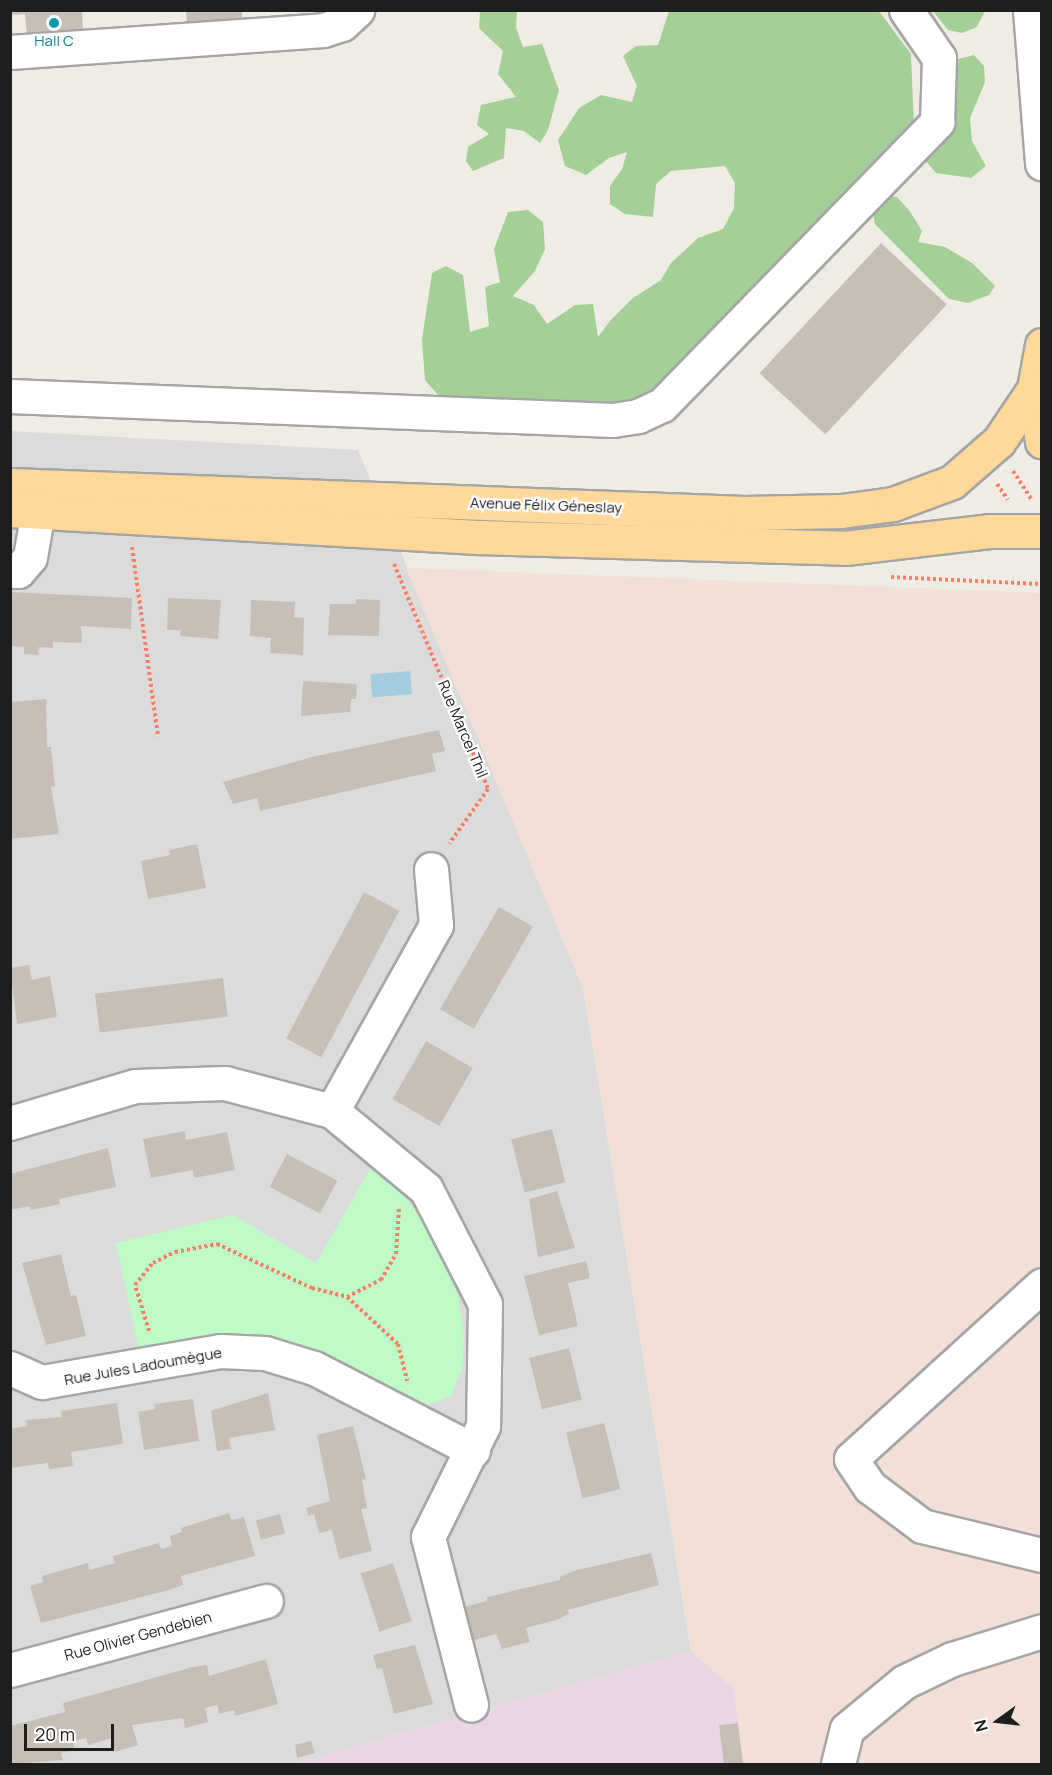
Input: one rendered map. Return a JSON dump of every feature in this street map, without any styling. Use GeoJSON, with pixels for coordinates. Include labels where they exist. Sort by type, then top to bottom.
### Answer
{"type":"FeatureCollection","features":[{"type":"Feature","properties":{"kind":"main road"},"geometry":{"type":"LineString","coordinates":[[1041,345],[1034,388],[1041,441]]}},
{"type":"Feature","properties":{"kind":"main road","name":"Avenue Félix Géneslay"},"geometry":{"type":"LineString","coordinates":[[10,485],[789,513],[893,504],[924,495],[951,482],[999,441],[1034,388]]}},
{"type":"Feature","properties":{"kind":"main road"},"geometry":{"type":"LineString","coordinates":[[24,511],[380,530],[845,548],[989,531],[1039,519]]}},
{"type":"Feature","properties":{"kind":"street"},"geometry":{"type":"LineString","coordinates":[[10,52],[322,30],[342,24],[357,10]]}},
{"type":"Feature","properties":{"kind":"street"},"geometry":{"type":"LineString","coordinates":[[906,10],[939,58]]}},
{"type":"Feature","properties":{"kind":"street"},"geometry":{"type":"LineString","coordinates":[[10,396],[613,420],[638,416],[662,405],[937,122],[939,58],[937,10]]}},
{"type":"Feature","properties":{"kind":"street"},"geometry":{"type":"LineString","coordinates":[[1030,10],[1041,164]]}},
{"type":"Feature","properties":{"kind":"street"},"geometry":{"type":"LineString","coordinates":[[10,571],[18,571],[30,557],[24,511]]}},
{"type":"Feature","properties":{"kind":"street"},"geometry":{"type":"LineString","coordinates":[[332,1111],[436,925],[431,869]]}},
{"type":"Feature","properties":{"kind":"street"},"geometry":{"type":"LineString","coordinates":[[10,1123],[135,1086],[214,1083],[332,1111],[426,1189],[485,1304],[483,1426],[428,1537],[471,1705]]}},
{"type":"Feature","properties":{"kind":"street"},"geometry":{"type":"LineString","coordinates":[[1041,1285],[851,1459],[870,1487],[922,1526],[1041,1555]]}},
{"type":"Feature","properties":{"kind":"street","name":"Rue Jules Ladoumègue"},"geometry":{"type":"LineString","coordinates":[[10,1368],[42,1382],[220,1350],[265,1353],[314,1368],[473,1450]]}},
{"type":"Feature","properties":{"kind":"street","name":"Rue Olivier Gendebien"},"geometry":{"type":"LineString","coordinates":[[10,1670],[266,1601]]}},
{"type":"Feature","properties":{"kind":"street"},"geometry":{"type":"LineString","coordinates":[[838,1764],[847,1729],[904,1682],[952,1659],[1041,1631]]}},
{"type":"Feature","properties":{"kind":"path"},"geometry":{"type":"LineString","coordinates":[[999,441],[1039,519]]}},
{"type":"Feature","properties":{"kind":"path"},"geometry":{"type":"LineString","coordinates":[[128,516],[158,737]]}},
{"type":"Feature","properties":{"kind":"path","name":"Rue Marcel Thil"},"geometry":{"type":"LineString","coordinates":[[380,530],[488,789],[431,869]]}},
{"type":"Feature","properties":{"kind":"path"},"geometry":{"type":"LineString","coordinates":[[347,1298],[381,1280],[396,1254],[402,1170]]}},
{"type":"Feature","properties":{"kind":"path"},"geometry":{"type":"LineString","coordinates":[[157,1361],[135,1285],[153,1263],[175,1252],[217,1244],[312,1288],[347,1298],[398,1344],[407,1377],[409,1415]]}},
{"type":"Feature","properties":{"kind":"shaded area"},"geometry":{"type":"Polygon","coordinates":[[[10,431],[358,450],[583,988],[691,1651],[294,1764],[11,1764],[10,431]]]}},
{"type":"Feature","properties":{"kind":"shaded area"},"geometry":{"type":"Polygon","coordinates":[[[406,568],[1041,593],[1041,1764],[743,1764],[734,1688],[691,1651],[583,988],[406,568]]]}},
{"type":"Feature","properties":{"kind":"shaded area"},"geometry":{"type":"Polygon","coordinates":[[[691,1651],[734,1688],[743,1764],[294,1764],[691,1651]]]}},
{"type":"Feature","properties":{"kind":"green space"},"geometry":{"type":"Polygon","coordinates":[[[480,11],[517,11],[516,27],[523,47],[542,44],[559,90],[548,130],[540,143],[524,131],[506,128],[504,158],[473,171],[466,161],[468,147],[489,134],[477,125],[481,105],[516,97],[498,74],[503,51],[479,28],[480,11]]]}},
{"type":"Feature","properties":{"kind":"green space"},"geometry":{"type":"Polygon","coordinates":[[[669,11],[879,11],[911,54],[914,129],[660,388],[639,402],[615,407],[445,403],[425,380],[422,340],[432,273],[446,266],[463,275],[470,332],[489,326],[485,287],[500,282],[494,249],[508,212],[528,210],[543,222],[545,249],[535,271],[513,296],[534,305],[547,324],[575,305],[593,304],[598,337],[633,298],[661,280],[671,263],[698,238],[723,229],[734,208],[735,183],[725,166],[671,171],[656,184],[653,217],[625,214],[610,204],[610,186],[622,169],[627,152],[609,158],[586,175],[565,166],[558,140],[579,108],[601,95],[632,102],[637,86],[623,56],[636,46],[658,45],[669,11]]]}},
{"type":"Feature","properties":{"kind":"green space"},"geometry":{"type":"Polygon","coordinates":[[[933,11],[985,11],[977,27],[962,33],[948,30],[933,11]]]}},
{"type":"Feature","properties":{"kind":"green space"},"geometry":{"type":"Polygon","coordinates":[[[974,55],[984,66],[985,82],[970,118],[972,141],[986,166],[971,178],[936,173],[925,160],[944,74],[958,59],[974,55]]]}},
{"type":"Feature","properties":{"kind":"green space"},"geometry":{"type":"Polygon","coordinates":[[[882,195],[897,197],[909,210],[922,231],[918,242],[945,247],[972,263],[995,286],[989,295],[968,303],[949,299],[875,224],[871,206],[882,195]]]}},
{"type":"Feature","properties":{"kind":"green space"},"geometry":{"type":"Polygon","coordinates":[[[373,1164],[401,1191],[432,1235],[458,1295],[464,1336],[462,1369],[451,1396],[429,1405],[326,1354],[262,1338],[139,1350],[116,1243],[233,1215],[316,1263],[373,1164]]]}},
{"type":"Feature","properties":{"kind":"water"},"geometry":{"type":"Polygon","coordinates":[[[410,671],[412,694],[372,697],[370,674],[410,671]]]}},
{"type":"Feature","properties":{"kind":"building","name":"Hall C"},"geometry":{"type":"Polygon","coordinates":[[[10,10],[82,10],[83,32],[27,36],[25,14],[10,15],[10,10]]]}},
{"type":"Feature","properties":{"kind":"building"},"geometry":{"type":"Polygon","coordinates":[[[186,10],[242,10],[242,21],[187,25],[186,10]]]}},
{"type":"Feature","properties":{"kind":"building"},"geometry":{"type":"Polygon","coordinates":[[[881,243],[947,304],[825,435],[760,373],[881,243]]]}},
{"type":"Feature","properties":{"kind":"building"},"geometry":{"type":"Polygon","coordinates":[[[10,592],[132,598],[131,629],[81,626],[82,643],[53,642],[53,648],[39,647],[38,655],[24,654],[24,647],[11,646],[10,592]]]}},
{"type":"Feature","properties":{"kind":"building"},"geometry":{"type":"Polygon","coordinates":[[[168,598],[221,600],[218,639],[180,636],[181,630],[167,630],[168,598]]]}},
{"type":"Feature","properties":{"kind":"building"},"geometry":{"type":"Polygon","coordinates":[[[356,599],[380,600],[379,636],[328,635],[330,604],[356,604],[356,599]]]}},
{"type":"Feature","properties":{"kind":"building"},"geometry":{"type":"Polygon","coordinates":[[[251,600],[295,602],[294,617],[304,618],[303,655],[270,653],[271,638],[250,636],[251,600]]]}},
{"type":"Feature","properties":{"kind":"building"},"geometry":{"type":"Polygon","coordinates":[[[303,681],[357,684],[356,699],[351,699],[350,712],[301,716],[303,681]]]}},
{"type":"Feature","properties":{"kind":"building"},"geometry":{"type":"Polygon","coordinates":[[[46,699],[47,747],[51,747],[55,786],[51,787],[59,834],[10,839],[10,702],[46,699]]]}},
{"type":"Feature","properties":{"kind":"building"},"geometry":{"type":"Polygon","coordinates":[[[439,730],[445,751],[432,754],[436,771],[260,811],[257,798],[233,804],[223,782],[312,757],[439,730]]]}},
{"type":"Feature","properties":{"kind":"building"},"geometry":{"type":"Polygon","coordinates":[[[197,844],[206,888],[148,899],[141,861],[170,855],[169,850],[197,844]]]}},
{"type":"Feature","properties":{"kind":"building"},"geometry":{"type":"Polygon","coordinates":[[[364,892],[399,911],[321,1057],[286,1039],[364,892]]]}},
{"type":"Feature","properties":{"kind":"building"},"geometry":{"type":"Polygon","coordinates":[[[499,907],[533,926],[474,1029],[440,1009],[499,907]]]}},
{"type":"Feature","properties":{"kind":"building"},"geometry":{"type":"Polygon","coordinates":[[[29,965],[32,980],[50,976],[57,1017],[17,1024],[10,968],[29,965]]]}},
{"type":"Feature","properties":{"kind":"building"},"geometry":{"type":"Polygon","coordinates":[[[223,978],[228,1017],[100,1032],[95,994],[223,978]]]}},
{"type":"Feature","properties":{"kind":"building"},"geometry":{"type":"Polygon","coordinates":[[[426,1041],[473,1068],[439,1126],[392,1099],[426,1041]]]}},
{"type":"Feature","properties":{"kind":"building"},"geometry":{"type":"Polygon","coordinates":[[[552,1129],[565,1182],[525,1193],[511,1139],[552,1129]]]}},
{"type":"Feature","properties":{"kind":"building"},"geometry":{"type":"Polygon","coordinates":[[[185,1131],[186,1140],[227,1132],[235,1170],[194,1178],[193,1170],[151,1178],[143,1139],[185,1131]]]}},
{"type":"Feature","properties":{"kind":"building"},"geometry":{"type":"Polygon","coordinates":[[[108,1148],[116,1187],[59,1199],[60,1204],[31,1210],[30,1206],[10,1210],[10,1174],[108,1148]]]}},
{"type":"Feature","properties":{"kind":"building"},"geometry":{"type":"Polygon","coordinates":[[[287,1154],[337,1181],[320,1213],[270,1187],[287,1154]]]}},
{"type":"Feature","properties":{"kind":"building"},"geometry":{"type":"Polygon","coordinates":[[[557,1191],[575,1248],[538,1257],[529,1199],[557,1191]]]}},
{"type":"Feature","properties":{"kind":"building"},"geometry":{"type":"Polygon","coordinates":[[[61,1254],[71,1296],[76,1295],[86,1336],[46,1345],[22,1263],[61,1254]]]}},
{"type":"Feature","properties":{"kind":"building"},"geometry":{"type":"Polygon","coordinates":[[[586,1261],[590,1278],[568,1283],[578,1326],[539,1335],[524,1276],[586,1261]]]}},
{"type":"Feature","properties":{"kind":"building"},"geometry":{"type":"Polygon","coordinates":[[[569,1348],[582,1399],[542,1409],[529,1358],[569,1348]]]}},
{"type":"Feature","properties":{"kind":"building"},"geometry":{"type":"Polygon","coordinates":[[[268,1393],[275,1430],[229,1438],[231,1449],[217,1451],[211,1411],[268,1393]]]}},
{"type":"Feature","properties":{"kind":"building"},"geometry":{"type":"Polygon","coordinates":[[[193,1399],[199,1441],[144,1450],[138,1412],[155,1409],[154,1404],[193,1399]]]}},
{"type":"Feature","properties":{"kind":"building"},"geometry":{"type":"Polygon","coordinates":[[[117,1403],[123,1444],[71,1452],[73,1466],[49,1469],[48,1463],[10,1468],[10,1429],[27,1426],[26,1420],[62,1417],[61,1411],[117,1403]]]}},
{"type":"Feature","properties":{"kind":"building"},"geometry":{"type":"Polygon","coordinates":[[[604,1423],[620,1489],[583,1498],[566,1432],[604,1423]]]}},
{"type":"Feature","properties":{"kind":"building"},"geometry":{"type":"Polygon","coordinates":[[[353,1426],[366,1479],[362,1480],[367,1508],[361,1509],[372,1551],[339,1559],[332,1530],[319,1533],[314,1514],[308,1516],[306,1508],[330,1501],[317,1435],[353,1426]]]}},
{"type":"Feature","properties":{"kind":"building"},"geometry":{"type":"Polygon","coordinates":[[[229,1513],[231,1520],[244,1517],[255,1556],[181,1576],[183,1585],[169,1590],[41,1623],[30,1586],[43,1582],[42,1576],[88,1563],[89,1570],[115,1563],[113,1556],[159,1543],[161,1549],[172,1546],[170,1536],[182,1532],[181,1528],[229,1513]]]}},
{"type":"Feature","properties":{"kind":"building"},"geometry":{"type":"Polygon","coordinates":[[[280,1514],[285,1533],[261,1540],[256,1520],[280,1514]]]}},
{"type":"Feature","properties":{"kind":"building"},"geometry":{"type":"Polygon","coordinates":[[[651,1553],[659,1585],[568,1610],[569,1614],[556,1620],[526,1628],[530,1642],[502,1649],[496,1634],[464,1643],[456,1609],[487,1601],[487,1597],[560,1580],[560,1577],[573,1571],[651,1553]]]}},
{"type":"Feature","properties":{"kind":"building"},"geometry":{"type":"Polygon","coordinates":[[[393,1563],[412,1621],[380,1632],[361,1574],[393,1563]]]}},
{"type":"Feature","properties":{"kind":"building"},"geometry":{"type":"Polygon","coordinates":[[[415,1645],[433,1704],[394,1714],[382,1668],[377,1669],[373,1655],[415,1645]]]}},
{"type":"Feature","properties":{"kind":"building"},"geometry":{"type":"Polygon","coordinates":[[[266,1659],[278,1704],[235,1716],[234,1710],[219,1714],[217,1705],[205,1708],[208,1722],[185,1728],[183,1718],[132,1725],[138,1745],[115,1752],[112,1738],[88,1745],[86,1738],[73,1741],[75,1750],[61,1753],[63,1760],[10,1764],[10,1726],[65,1712],[63,1703],[193,1667],[207,1665],[209,1676],[266,1659]]]}},
{"type":"Feature","properties":{"kind":"building"},"geometry":{"type":"Polygon","coordinates":[[[738,1723],[743,1764],[724,1764],[719,1725],[738,1723]]]}},
{"type":"Feature","properties":{"kind":"building"},"geometry":{"type":"Polygon","coordinates":[[[311,1741],[315,1753],[297,1758],[295,1745],[311,1741]]]}},
{"type":"Feature","properties":{"kind":"place","name":"Hall C"},"geometry":{"type":"Point","coordinates":[54,23]}}]}
